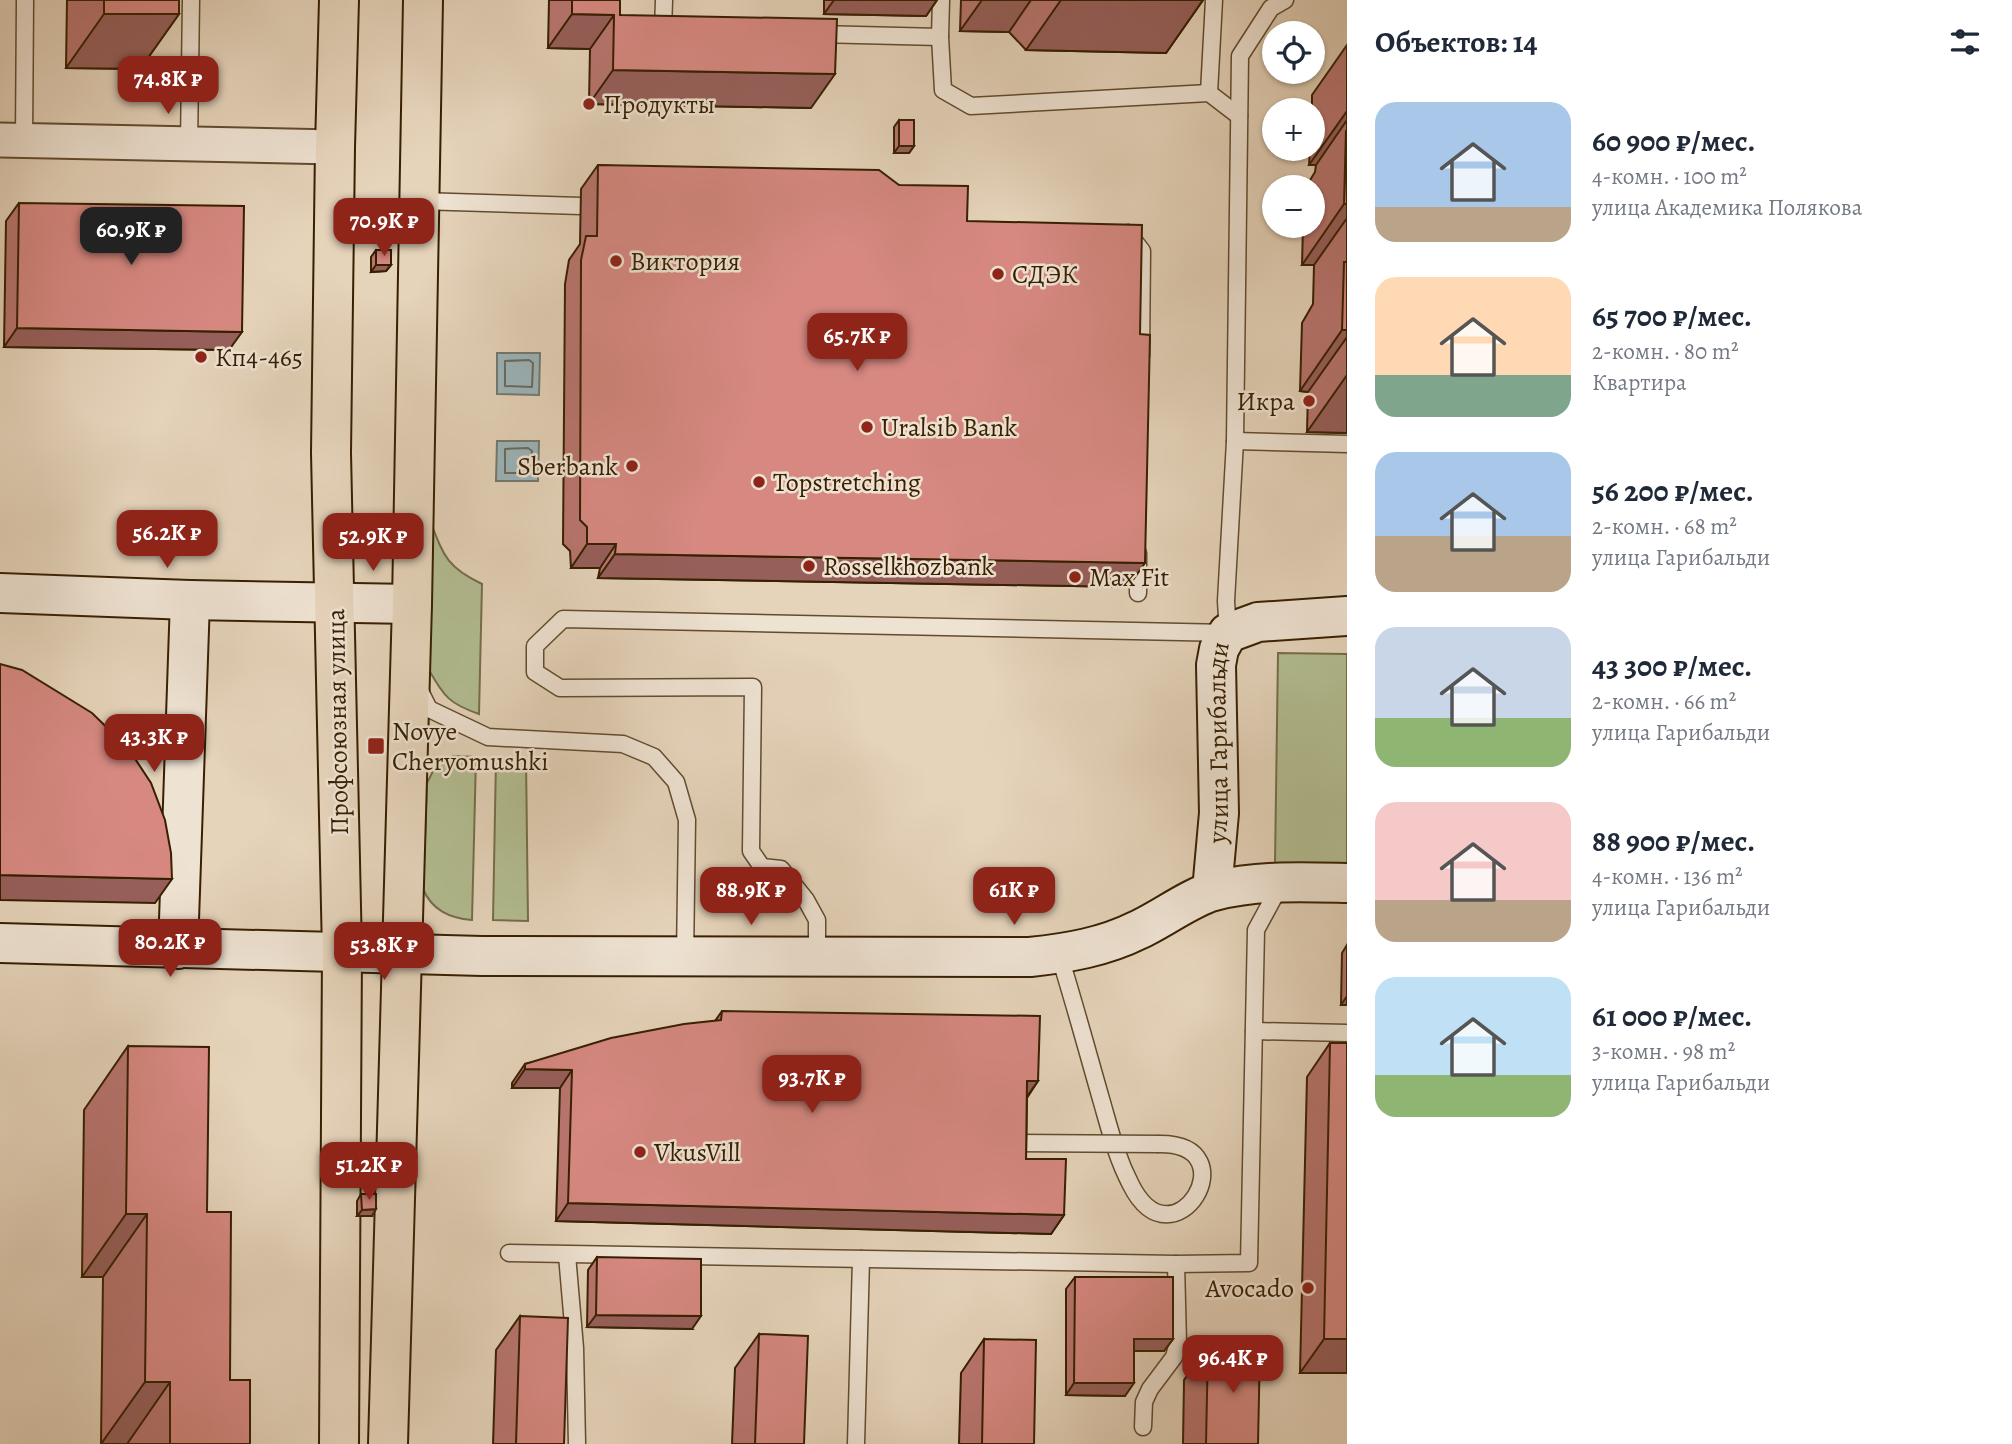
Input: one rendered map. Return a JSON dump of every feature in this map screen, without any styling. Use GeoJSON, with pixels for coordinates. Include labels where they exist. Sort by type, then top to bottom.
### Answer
{"type":"FeatureCollection","features":[{"type":"Feature","properties":{"kind":"main road","name":"Профсоюзная улица"},"geometry":{"type":"LineString","coordinates":[[339,0],[331,453],[342,952],[339,1444]]}},
{"type":"Feature","properties":{"kind":"main road"},"geometry":{"type":"LineString","coordinates":[[388,1444],[408,668],[412,604],[423,0]]}},
{"type":"Feature","properties":{"kind":"street"},"geometry":{"type":"LineString","coordinates":[[12,140],[335,147]]}},
{"type":"Feature","properties":{"kind":"street"},"geometry":{"type":"LineString","coordinates":[[0,593],[412,604]]}},
{"type":"Feature","properties":{"kind":"street"},"geometry":{"type":"LineString","coordinates":[[178,949],[190,600]]}},
{"type":"Feature","properties":{"kind":"street","name":"улица Гарибальди"},"geometry":{"type":"LineString","coordinates":[[1212,891],[1219,813],[1216,665],[1219,649],[1228,633],[1258,622],[1347,615]]}},
{"type":"Feature","properties":{"kind":"street"},"geometry":{"type":"LineString","coordinates":[[0,943],[482,956],[1030,957],[1106,944],[1138,931],[1212,891],[1282,882],[1347,883]]}},
{"type":"Feature","properties":{"kind":"lane"},"geometry":{"type":"LineString","coordinates":[[12,140],[25,0]]}},
{"type":"Feature","properties":{"kind":"lane"},"geometry":{"type":"LineString","coordinates":[[189,144],[191,0]]}},
{"type":"Feature","properties":{"kind":"lane"},"geometry":{"type":"LineString","coordinates":[[664,0],[663,32],[691,32]]}},
{"type":"Feature","properties":{"kind":"lane"},"geometry":{"type":"LineString","coordinates":[[941,0],[943,90],[971,106],[1209,93],[1239,116]]}},
{"type":"Feature","properties":{"kind":"lane"},"geometry":{"type":"LineString","coordinates":[[1209,93],[1214,0]]}},
{"type":"Feature","properties":{"kind":"lane"},"geometry":{"type":"LineString","coordinates":[[817,957],[817,920],[806,900],[781,870],[762,867],[751,851],[753,687],[560,688],[535,672],[535,646],[563,619],[1228,633],[1226,601],[1235,441],[1240,56],[1271,8],[1284,0]]}},
{"type":"Feature","properties":{"kind":"lane"},"geometry":{"type":"LineString","coordinates":[[802,34],[940,37]]}},
{"type":"Feature","properties":{"kind":"lane"},"geometry":{"type":"LineString","coordinates":[[419,201],[581,206]]}},
{"type":"Feature","properties":{"kind":"lane"},"geometry":{"type":"LineString","coordinates":[[1111,228],[1125,228],[1142,251],[1141,374]]}},
{"type":"Feature","properties":{"kind":"lane"},"geometry":{"type":"LineString","coordinates":[[1235,441],[1347,444]]}},
{"type":"Feature","properties":{"kind":"lane"},"geometry":{"type":"LineString","coordinates":[[1138,538],[1138,593]]}},
{"type":"Feature","properties":{"kind":"lane"},"geometry":{"type":"LineString","coordinates":[[408,668],[429,709],[488,737],[623,744],[654,757],[676,782],[687,820],[685,957]]}},
{"type":"Feature","properties":{"kind":"lane"},"geometry":{"type":"LineString","coordinates":[[509,1254],[1249,1263],[1256,930],[1282,882]]}},
{"type":"Feature","properties":{"kind":"lane"},"geometry":{"type":"LineString","coordinates":[[1002,1143],[1171,1144],[1181,1147],[1197,1160],[1201,1169],[1201,1188],[1193,1202],[1185,1209],[1165,1213],[1154,1211],[1136,1196],[1114,1148],[1077,1010],[1059,954]]}},
{"type":"Feature","properties":{"kind":"lane"},"geometry":{"type":"LineString","coordinates":[[1254,1031],[1347,1033]]}},
{"type":"Feature","properties":{"kind":"lane"},"geometry":{"type":"LineString","coordinates":[[567,1255],[575,1348],[577,1444]]}},
{"type":"Feature","properties":{"kind":"lane"},"geometry":{"type":"LineString","coordinates":[[856,1444],[861,1259]]}},
{"type":"Feature","properties":{"kind":"lane"},"geometry":{"type":"LineString","coordinates":[[1143,1427],[1144,1402],[1150,1388],[1174,1357],[1178,1343],[1176,1264]]}},
{"type":"Feature","properties":{"kind":"green space"},"geometry":{"type":"Polygon","coordinates":[[[431,523],[440,545],[454,567],[482,584],[479,714],[461,707],[449,698],[429,670],[431,523]]]}},
{"type":"Feature","properties":{"kind":"green space"},"geometry":{"type":"Polygon","coordinates":[[[1278,653],[1347,654],[1347,864],[1275,864],[1278,653]]]}},
{"type":"Feature","properties":{"kind":"green space"},"geometry":{"type":"Polygon","coordinates":[[[453,756],[476,757],[472,920],[442,912],[431,902],[423,889],[427,783],[437,763],[453,756]]]}},
{"type":"Feature","properties":{"kind":"green space"},"geometry":{"type":"Polygon","coordinates":[[[496,759],[526,759],[528,921],[493,920],[496,759]]]}},
{"type":"Feature","properties":{"kind":"water"},"geometry":{"type":"Polygon","coordinates":[[[497,353],[540,353],[539,395],[497,394],[497,353]]]}},
{"type":"Feature","properties":{"kind":"water"},"geometry":{"type":"Polygon","coordinates":[[[497,441],[539,441],[538,481],[496,481],[497,441]]]}},
{"type":"Feature","properties":{"kind":"building"},"geometry":{"type":"Polygon","coordinates":[[[104,0],[179,0],[179,14],[104,14],[104,0]]]}},
{"type":"Feature","properties":{"kind":"building"},"geometry":{"type":"Polygon","coordinates":[[[572,0],[620,0],[620,15],[837,19],[835,74],[613,70],[614,15],[572,14],[572,0]]]}},
{"type":"Feature","properties":{"kind":"building"},"geometry":{"type":"Polygon","coordinates":[[[899,120],[914,120],[914,146],[899,146],[899,120]]]}},
{"type":"Feature","properties":{"kind":"building"},"geometry":{"type":"Polygon","coordinates":[[[1346,130],[1347,204],[1344,204],[1346,130]]]}},
{"type":"Feature","properties":{"kind":"building"},"geometry":{"type":"Polygon","coordinates":[[[598,165],[879,170],[899,185],[968,186],[967,221],[1142,225],[1140,334],[1150,335],[1145,563],[615,554],[616,544],[587,544],[587,527],[580,520],[581,260],[586,236],[597,236],[598,165]]]}},
{"type":"Feature","properties":{"kind":"building"},"geometry":{"type":"Polygon","coordinates":[[[19,203],[244,206],[242,332],[17,328],[19,203]]]}},
{"type":"Feature","properties":{"kind":"building"},"geometry":{"type":"Polygon","coordinates":[[[376,250],[391,250],[391,265],[376,265],[376,250]]]}},
{"type":"Feature","properties":{"kind":"building"},"geometry":{"type":"Polygon","coordinates":[[[1344,262],[1347,262],[1347,330],[1342,330],[1344,262]]]}},
{"type":"Feature","properties":{"kind":"building"},"geometry":{"type":"Polygon","coordinates":[[[0,664],[22,670],[92,713],[128,748],[151,783],[165,820],[172,879],[0,875],[0,664]]]}},
{"type":"Feature","properties":{"kind":"building"},"geometry":{"type":"Polygon","coordinates":[[[722,1011],[1040,1016],[1038,1081],[1027,1081],[1026,1159],[1066,1159],[1064,1215],[568,1203],[572,1070],[525,1069],[525,1064],[611,1038],[721,1020],[722,1011]]]}},
{"type":"Feature","properties":{"kind":"building"},"geometry":{"type":"Polygon","coordinates":[[[1330,1043],[1347,1043],[1347,1339],[1324,1339],[1330,1043]]]}},
{"type":"Feature","properties":{"kind":"building"},"geometry":{"type":"Polygon","coordinates":[[[128,1046],[209,1047],[207,1212],[231,1212],[230,1380],[250,1380],[250,1444],[170,1444],[170,1382],[145,1382],[147,1214],[126,1214],[128,1046]]]}},
{"type":"Feature","properties":{"kind":"building"},"geometry":{"type":"Polygon","coordinates":[[[361,1194],[376,1194],[376,1209],[362,1210],[361,1194]]]}},
{"type":"Feature","properties":{"kind":"building"},"geometry":{"type":"Polygon","coordinates":[[[597,1257],[701,1259],[701,1316],[596,1315],[597,1257]]]}},
{"type":"Feature","properties":{"kind":"building"},"geometry":{"type":"Polygon","coordinates":[[[1075,1277],[1173,1277],[1173,1339],[1134,1339],[1134,1383],[1074,1383],[1075,1277]]]}},
{"type":"Feature","properties":{"kind":"building"},"geometry":{"type":"Polygon","coordinates":[[[520,1316],[568,1318],[564,1444],[516,1444],[520,1316]]]}},
{"type":"Feature","properties":{"kind":"building"},"geometry":{"type":"Polygon","coordinates":[[[759,1334],[808,1336],[804,1444],[755,1444],[759,1334]]]}},
{"type":"Feature","properties":{"kind":"building"},"geometry":{"type":"Polygon","coordinates":[[[984,1339],[1036,1340],[1034,1444],[982,1444],[984,1339]]]}},
{"type":"Feature","properties":{"kind":"building"},"geometry":{"type":"Polygon","coordinates":[[[1208,1346],[1260,1347],[1258,1444],[1206,1444],[1208,1346]]]}},
{"type":"Feature","properties":{"kind":"place","name":"Продукты"},"geometry":{"type":"Point","coordinates":[589,104]}},
{"type":"Feature","properties":{"kind":"place","name":"Виктория"},"geometry":{"type":"Point","coordinates":[616,261]}},
{"type":"Feature","properties":{"kind":"place","name":"СДЭК"},"geometry":{"type":"Point","coordinates":[998,274]}},
{"type":"Feature","properties":{"kind":"place","name":"Кп4-465"},"geometry":{"type":"Point","coordinates":[201,357]}},
{"type":"Feature","properties":{"kind":"place","name":"Икра"},"geometry":{"type":"Point","coordinates":[1309,401]}},
{"type":"Feature","properties":{"kind":"place","name":"Uralsib Bank"},"geometry":{"type":"Point","coordinates":[867,427]}},
{"type":"Feature","properties":{"kind":"place","name":"Sberbank"},"geometry":{"type":"Point","coordinates":[632,466]}},
{"type":"Feature","properties":{"kind":"place","name":"Topstretching"},"geometry":{"type":"Point","coordinates":[759,482]}},
{"type":"Feature","properties":{"kind":"place","name":"Rosselkhozbank"},"geometry":{"type":"Point","coordinates":[809,566]}},
{"type":"Feature","properties":{"kind":"place","name":"Max Fit"},"geometry":{"type":"Point","coordinates":[1075,577]}},
{"type":"Feature","properties":{"kind":"place","name":"Novye Cheryomushki"},"geometry":{"type":"Point","coordinates":[376,746]}},
{"type":"Feature","properties":{"kind":"place","name":"VkusVill"},"geometry":{"type":"Point","coordinates":[640,1152]}},
{"type":"Feature","properties":{"kind":"place","name":"Avocado"},"geometry":{"type":"Point","coordinates":[1308,1288]}}]}
